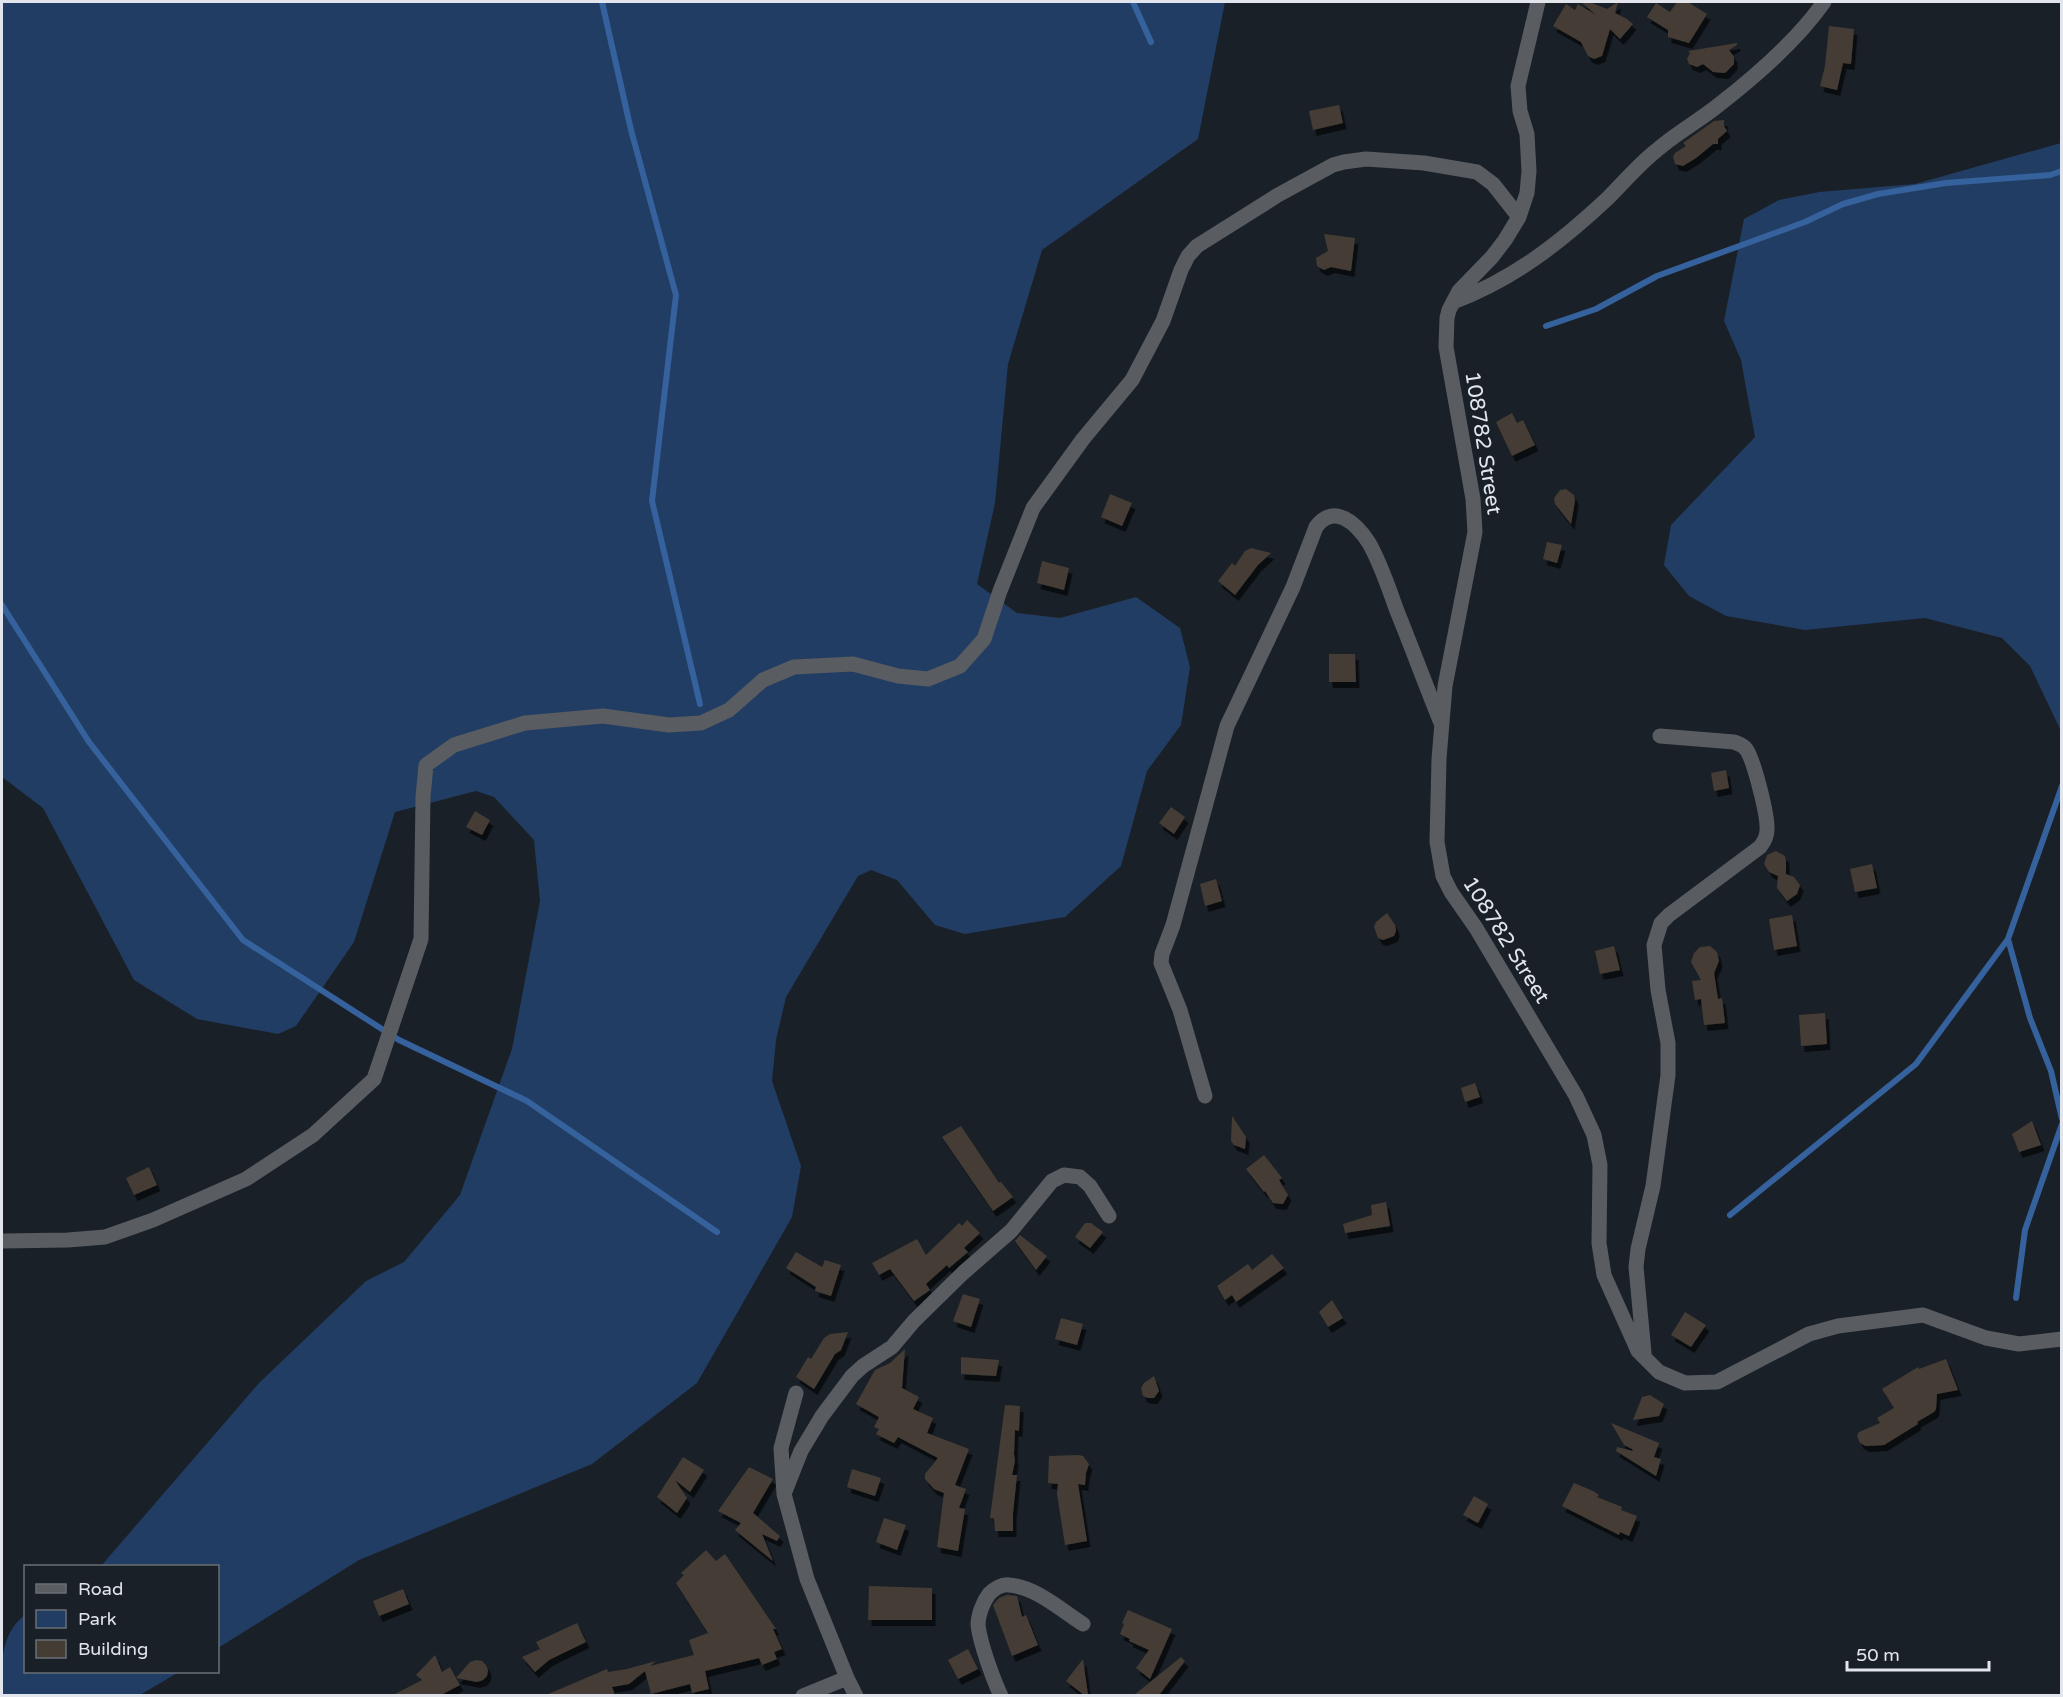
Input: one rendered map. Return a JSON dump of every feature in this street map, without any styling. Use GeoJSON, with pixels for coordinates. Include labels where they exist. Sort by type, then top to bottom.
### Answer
{"type":"FeatureCollection","features":[{"type":"Feature","properties":{"kind":"street","name":"108782 Street"},"geometry":{"type":"LineString","coordinates":[[1538,2],[1518,86],[1520,111],[1527,134],[1529,171],[1527,193],[1519,217],[1492,257],[1459,291],[1447,318],[1446,347],[1473,499],[1475,532],[1445,686],[1437,842],[1443,876],[1576,1096],[1594,1135],[1600,1165],[1599,1243],[1604,1275],[1638,1351],[1659,1372],[1685,1383],[1717,1382],[1809,1335],[1838,1326],[1923,1314],[1986,1338],[2019,1344],[2061,1339]]}},
{"type":"Feature","properties":{"kind":"street"},"geometry":{"type":"LineString","coordinates":[[1453,302],[1483,290],[1551,249],[1656,150],[1717,106],[1769,63],[1815,15],[1824,2]]}},
{"type":"Feature","properties":{"kind":"street"},"geometry":{"type":"LineString","coordinates":[[2,1241],[105,1237],[153,1220],[246,1179],[313,1135],[374,1079],[421,939],[423,797],[426,765],[454,745],[525,723],[603,716],[669,725],[701,723],[729,710],[763,680],[794,667],[853,664],[898,676],[928,679],[960,666],[984,639],[1000,591],[1033,508],[1083,439],[1132,380],[1163,321],[1181,270],[1197,246],[1278,195],[1333,165],[1366,159],[1424,163],[1477,172],[1493,184],[1519,217]]}},
{"type":"Feature","properties":{"kind":"street"},"geometry":{"type":"LineString","coordinates":[[1205,1096],[1180,1010],[1163,972],[1162,954],[1173,925],[1227,726],[1293,587],[1316,527],[1328,515],[1343,517],[1352,523],[1368,542],[1442,726]]}},
{"type":"Feature","properties":{"kind":"street"},"geometry":{"type":"LineString","coordinates":[[1644,1356],[1636,1268],[1653,1186],[1668,1075],[1668,1043],[1658,990],[1654,945],[1661,923],[1669,915],[1760,847],[1768,833],[1750,756],[1744,746],[1734,742],[1660,736]]}},
{"type":"Feature","properties":{"kind":"street"},"geometry":{"type":"LineString","coordinates":[[784,1494],[801,1451],[822,1416],[852,1376],[892,1347],[914,1321],[1011,1231],[1052,1181],[1064,1175],[1080,1177],[1090,1185],[1109,1216]]}},
{"type":"Feature","properties":{"kind":"street"},"geometry":{"type":"LineString","coordinates":[[796,1394],[781,1448],[784,1494],[807,1579],[856,1695]]}},
{"type":"Feature","properties":{"kind":"street"},"geometry":{"type":"LineString","coordinates":[[1001,1695],[993,1678],[978,1624],[980,1611],[991,1592],[1001,1586],[1009,1585],[1034,1592],[1083,1624]]}},
{"type":"Feature","properties":{"kind":"street"},"geometry":{"type":"LineString","coordinates":[[802,1695],[847,1678]]}},
{"type":"Feature","properties":{"kind":"green space"},"geometry":{"type":"Polygon","coordinates":[[[2,2],[1225,2],[1198,139],[1042,250],[1008,364],[995,503],[977,584],[1017,613],[1060,618],[1136,597],[1180,628],[1190,667],[1181,725],[1147,771],[1121,866],[1065,917],[965,934],[935,925],[897,880],[871,870],[858,876],[786,997],[776,1040],[772,1081],[801,1166],[792,1217],[697,1383],[592,1464],[359,1560],[219,1647],[219,1565],[102,1565],[259,1383],[366,1281],[404,1262],[460,1195],[512,1049],[540,901],[534,840],[494,797],[476,791],[395,812],[354,942],[296,1026],[278,1034],[197,1019],[134,980],[43,808],[2,777],[2,2]]]}},
{"type":"Feature","properties":{"kind":"green space"},"geometry":{"type":"Polygon","coordinates":[[[2062,143],[2061,731],[2030,666],[2002,638],[1925,618],[1805,630],[1726,616],[1689,596],[1664,565],[1671,525],[1755,437],[1741,360],[1724,321],[1744,219],[1779,200],[1819,192],[1915,184],[2062,143]]]}},
{"type":"Feature","properties":{"kind":"green space"},"geometry":{"type":"Polygon","coordinates":[[[24,1616],[24,1673],[177,1673],[140,1695],[2,1695],[2,1662],[6,1641],[24,1616]]]}},
{"type":"Feature","properties":{"kind":"building"},"geometry":{"type":"Polygon","coordinates":[[[1581,2],[1589,2],[1607,9],[1618,2],[1615,13],[1633,24],[1620,39],[1610,29],[1602,56],[1594,59],[1588,56],[1581,42],[1553,26],[1566,4],[1575,10],[1578,4],[1596,15],[1581,2]]]}},
{"type":"Feature","properties":{"kind":"building"},"geometry":{"type":"Polygon","coordinates":[[[1677,2],[1688,2],[1707,14],[1689,43],[1668,37],[1668,30],[1647,17],[1656,3],[1670,12],[1677,2]]]}},
{"type":"Feature","properties":{"kind":"building"},"geometry":{"type":"Polygon","coordinates":[[[1829,26],[1854,29],[1851,64],[1843,63],[1837,90],[1820,86],[1825,66],[1829,26]]]}},
{"type":"Feature","properties":{"kind":"building"},"geometry":{"type":"Polygon","coordinates":[[[1737,43],[1729,50],[1734,57],[1734,64],[1725,73],[1713,72],[1703,64],[1697,67],[1689,64],[1687,59],[1690,53],[1688,51],[1737,43]]]}},
{"type":"Feature","properties":{"kind":"building"},"geometry":{"type":"Polygon","coordinates":[[[1339,105],[1343,123],[1313,130],[1309,111],[1339,105]]]}},
{"type":"Feature","properties":{"kind":"building"},"geometry":{"type":"Polygon","coordinates":[[[1724,120],[1727,131],[1718,139],[1718,144],[1713,144],[1683,166],[1675,164],[1673,157],[1686,146],[1683,143],[1714,121],[1724,120]]]}},
{"type":"Feature","properties":{"kind":"building"},"geometry":{"type":"Polygon","coordinates":[[[1324,234],[1355,238],[1351,271],[1331,267],[1324,270],[1317,266],[1316,258],[1328,251],[1324,234]]]}},
{"type":"Feature","properties":{"kind":"building"},"geometry":{"type":"Polygon","coordinates":[[[1512,413],[1517,423],[1523,420],[1535,445],[1512,456],[1496,422],[1512,413]]]}},
{"type":"Feature","properties":{"kind":"building"},"geometry":{"type":"Polygon","coordinates":[[[1566,489],[1574,495],[1575,501],[1571,524],[1555,504],[1554,498],[1560,490],[1566,489]]]}},
{"type":"Feature","properties":{"kind":"building"},"geometry":{"type":"Polygon","coordinates":[[[1110,494],[1132,503],[1122,526],[1101,517],[1110,494]]]}},
{"type":"Feature","properties":{"kind":"building"},"geometry":{"type":"Polygon","coordinates":[[[1547,542],[1562,545],[1557,563],[1543,559],[1547,542]]]}},
{"type":"Feature","properties":{"kind":"building"},"geometry":{"type":"Polygon","coordinates":[[[1251,548],[1271,553],[1258,565],[1235,595],[1218,581],[1232,563],[1235,566],[1245,551],[1251,548]]]}},
{"type":"Feature","properties":{"kind":"building"},"geometry":{"type":"Polygon","coordinates":[[[1042,561],[1069,568],[1064,590],[1037,583],[1042,561]]]}},
{"type":"Feature","properties":{"kind":"building"},"geometry":{"type":"Polygon","coordinates":[[[1329,654],[1355,654],[1356,682],[1329,682],[1329,654]]]}},
{"type":"Feature","properties":{"kind":"building"},"geometry":{"type":"Polygon","coordinates":[[[1726,770],[1729,788],[1714,791],[1711,773],[1726,770]]]}},
{"type":"Feature","properties":{"kind":"building"},"geometry":{"type":"Polygon","coordinates":[[[1171,807],[1185,817],[1174,834],[1159,823],[1171,807]]]}},
{"type":"Feature","properties":{"kind":"building"},"geometry":{"type":"Polygon","coordinates":[[[475,811],[490,820],[482,835],[466,827],[475,811]]]}},
{"type":"Feature","properties":{"kind":"building"},"geometry":{"type":"Polygon","coordinates":[[[1776,851],[1785,856],[1786,874],[1794,877],[1800,885],[1797,894],[1787,901],[1777,888],[1778,876],[1769,872],[1764,864],[1767,855],[1776,851]]]}},
{"type":"Feature","properties":{"kind":"building"},"geometry":{"type":"Polygon","coordinates":[[[1872,864],[1877,888],[1855,892],[1850,869],[1872,864]]]}},
{"type":"Feature","properties":{"kind":"building"},"geometry":{"type":"Polygon","coordinates":[[[1216,879],[1222,901],[1205,906],[1200,884],[1216,879]]]}},
{"type":"Feature","properties":{"kind":"building"},"geometry":{"type":"Polygon","coordinates":[[[1387,913],[1396,931],[1394,936],[1383,940],[1378,938],[1374,927],[1376,922],[1387,913]]]}},
{"type":"Feature","properties":{"kind":"building"},"geometry":{"type":"Polygon","coordinates":[[[1792,915],[1797,946],[1774,950],[1769,919],[1792,915]]]}},
{"type":"Feature","properties":{"kind":"building"},"geometry":{"type":"Polygon","coordinates":[[[1614,946],[1620,970],[1600,974],[1595,951],[1614,946]]]}},
{"type":"Feature","properties":{"kind":"building"},"geometry":{"type":"Polygon","coordinates":[[[1710,946],[1717,952],[1719,961],[1714,973],[1718,999],[1722,998],[1725,1023],[1704,1025],[1701,999],[1695,1000],[1692,981],[1701,980],[1691,962],[1694,953],[1700,947],[1710,946]]]}},
{"type":"Feature","properties":{"kind":"building"},"geometry":{"type":"Polygon","coordinates":[[[1825,1013],[1827,1044],[1801,1046],[1799,1015],[1825,1013]]]}},
{"type":"Feature","properties":{"kind":"building"},"geometry":{"type":"Polygon","coordinates":[[[1475,1083],[1480,1097],[1465,1102],[1461,1088],[1475,1083]]]}},
{"type":"Feature","properties":{"kind":"building"},"geometry":{"type":"Polygon","coordinates":[[[1232,1116],[1246,1137],[1245,1149],[1234,1145],[1231,1141],[1232,1116]]]}},
{"type":"Feature","properties":{"kind":"building"},"geometry":{"type":"Polygon","coordinates":[[[2032,1121],[2041,1145],[2019,1152],[2012,1134],[2032,1121]]]}},
{"type":"Feature","properties":{"kind":"building"},"geometry":{"type":"Polygon","coordinates":[[[961,1126],[999,1183],[1001,1182],[1013,1197],[993,1211],[942,1137],[961,1126]]]}},
{"type":"Feature","properties":{"kind":"building"},"geometry":{"type":"Polygon","coordinates":[[[1264,1155],[1282,1178],[1279,1180],[1288,1195],[1283,1204],[1273,1203],[1246,1169],[1264,1155]]]}},
{"type":"Feature","properties":{"kind":"building"},"geometry":{"type":"Polygon","coordinates":[[[149,1167],[157,1185],[134,1195],[126,1178],[149,1167]]]}},
{"type":"Feature","properties":{"kind":"building"},"geometry":{"type":"Polygon","coordinates":[[[1386,1202],[1390,1226],[1345,1233],[1343,1224],[1372,1215],[1371,1205],[1386,1202]]]}},
{"type":"Feature","properties":{"kind":"building"},"geometry":{"type":"Polygon","coordinates":[[[967,1220],[980,1233],[964,1248],[968,1252],[949,1268],[947,1265],[926,1284],[930,1290],[914,1301],[890,1269],[879,1275],[872,1263],[917,1239],[926,1255],[959,1223],[962,1226],[967,1220]]]}},
{"type":"Feature","properties":{"kind":"building"},"geometry":{"type":"Polygon","coordinates":[[[1085,1223],[1091,1223],[1103,1232],[1090,1248],[1075,1237],[1085,1223]]]}},
{"type":"Feature","properties":{"kind":"building"},"geometry":{"type":"Polygon","coordinates":[[[1020,1235],[1047,1256],[1036,1270],[1015,1241],[1020,1235]]]}},
{"type":"Feature","properties":{"kind":"building"},"geometry":{"type":"Polygon","coordinates":[[[796,1252],[822,1267],[825,1260],[841,1265],[831,1296],[815,1291],[816,1287],[786,1268],[796,1252]]]}},
{"type":"Feature","properties":{"kind":"building"},"geometry":{"type":"Polygon","coordinates":[[[1272,1254],[1284,1268],[1236,1302],[1232,1295],[1225,1300],[1217,1286],[1248,1264],[1252,1270],[1272,1254]]]}},
{"type":"Feature","properties":{"kind":"building"},"geometry":{"type":"Polygon","coordinates":[[[963,1294],[980,1299],[971,1327],[953,1321],[963,1294]]]}},
{"type":"Feature","properties":{"kind":"building"},"geometry":{"type":"Polygon","coordinates":[[[1332,1300],[1343,1318],[1328,1327],[1319,1312],[1332,1300]]]}},
{"type":"Feature","properties":{"kind":"building"},"geometry":{"type":"Polygon","coordinates":[[[1685,1312],[1706,1325],[1691,1347],[1671,1335],[1685,1312]]]}},
{"type":"Feature","properties":{"kind":"building"},"geometry":{"type":"Polygon","coordinates":[[[1061,1318],[1083,1324],[1077,1345],[1055,1339],[1061,1318]]]}},
{"type":"Feature","properties":{"kind":"building"},"geometry":{"type":"Polygon","coordinates":[[[848,1332],[841,1350],[835,1354],[814,1389],[796,1377],[808,1357],[811,1359],[824,1338],[830,1334],[848,1332]]]}},
{"type":"Feature","properties":{"kind":"building"},"geometry":{"type":"Polygon","coordinates":[[[905,1349],[902,1388],[919,1397],[913,1409],[933,1418],[927,1433],[969,1449],[955,1485],[966,1489],[959,1508],[965,1509],[958,1551],[937,1547],[944,1493],[934,1489],[925,1479],[925,1474],[938,1458],[898,1437],[894,1443],[876,1434],[879,1429],[874,1427],[879,1417],[856,1404],[875,1370],[890,1363],[905,1349]]]}},
{"type":"Feature","properties":{"kind":"building"},"geometry":{"type":"Polygon","coordinates":[[[961,1357],[999,1360],[996,1376],[961,1374],[961,1357]]]}},
{"type":"Feature","properties":{"kind":"building"},"geometry":{"type":"Polygon","coordinates":[[[1946,1359],[1958,1390],[1937,1394],[1934,1412],[1884,1445],[1866,1446],[1860,1443],[1857,1436],[1859,1432],[1880,1423],[1877,1418],[1894,1408],[1882,1389],[1918,1367],[1919,1369],[1946,1359]]]}},
{"type":"Feature","properties":{"kind":"building"},"geometry":{"type":"Polygon","coordinates":[[[1154,1376],[1159,1391],[1154,1398],[1143,1396],[1141,1388],[1154,1376]]]}},
{"type":"Feature","properties":{"kind":"building"},"geometry":{"type":"Polygon","coordinates":[[[1650,1395],[1664,1404],[1659,1416],[1633,1420],[1642,1397],[1650,1395]]]}},
{"type":"Feature","properties":{"kind":"building"},"geometry":{"type":"Polygon","coordinates":[[[1005,1405],[1020,1406],[1019,1431],[1015,1430],[1015,1461],[1012,1475],[1017,1475],[1013,1531],[995,1531],[994,1518],[990,1518],[1005,1405]]]}},
{"type":"Feature","properties":{"kind":"building"},"geometry":{"type":"Polygon","coordinates":[[[1611,1423],[1659,1443],[1654,1457],[1661,1459],[1656,1476],[1616,1451],[1617,1447],[1633,1451],[1624,1445],[1611,1423]]]}},
{"type":"Feature","properties":{"kind":"building"},"geometry":{"type":"Polygon","coordinates":[[[1049,1456],[1083,1456],[1089,1464],[1085,1485],[1078,1484],[1087,1541],[1065,1545],[1057,1494],[1058,1484],[1048,1483],[1049,1456]]]}},
{"type":"Feature","properties":{"kind":"building"},"geometry":{"type":"Polygon","coordinates":[[[683,1457],[704,1470],[690,1492],[675,1480],[687,1498],[677,1513],[657,1497],[683,1457]]]}},
{"type":"Feature","properties":{"kind":"building"},"geometry":{"type":"Polygon","coordinates":[[[749,1467],[773,1479],[753,1513],[780,1536],[777,1541],[762,1534],[773,1561],[735,1530],[741,1523],[718,1511],[749,1467]]]}},
{"type":"Feature","properties":{"kind":"building"},"geometry":{"type":"Polygon","coordinates":[[[852,1469],[881,1478],[875,1496],[847,1487],[852,1469]]]}},
{"type":"Feature","properties":{"kind":"building"},"geometry":{"type":"Polygon","coordinates":[[[1574,1483],[1593,1491],[1599,1495],[1597,1497],[1622,1507],[1621,1510],[1637,1516],[1629,1536],[1620,1532],[1619,1535],[1562,1506],[1574,1483]]]}},
{"type":"Feature","properties":{"kind":"building"},"geometry":{"type":"Polygon","coordinates":[[[1474,1496],[1488,1504],[1478,1523],[1463,1515],[1474,1496]]]}},
{"type":"Feature","properties":{"kind":"building"},"geometry":{"type":"Polygon","coordinates":[[[884,1518],[906,1525],[897,1550],[876,1542],[884,1518]]]}},
{"type":"Feature","properties":{"kind":"building"},"geometry":{"type":"Polygon","coordinates":[[[706,1550],[716,1561],[725,1554],[776,1629],[773,1629],[782,1649],[774,1652],[777,1659],[762,1665],[759,1658],[705,1671],[709,1689],[692,1693],[690,1684],[651,1694],[645,1671],[629,1684],[612,1687],[615,1695],[546,1695],[607,1669],[608,1672],[627,1669],[656,1661],[650,1666],[694,1655],[689,1640],[708,1633],[676,1583],[684,1575],[681,1573],[706,1550]]]}},
{"type":"Feature","properties":{"kind":"building"},"geometry":{"type":"Polygon","coordinates":[[[869,1586],[932,1588],[932,1620],[868,1620],[869,1586]]]}},
{"type":"Feature","properties":{"kind":"building"},"geometry":{"type":"Polygon","coordinates":[[[403,1589],[409,1604],[379,1616],[373,1601],[403,1589]]]}},
{"type":"Feature","properties":{"kind":"building"},"geometry":{"type":"Polygon","coordinates":[[[1007,1595],[1017,1596],[1022,1617],[1026,1615],[1038,1645],[1012,1656],[993,1605],[999,1598],[1007,1595]]]}},
{"type":"Feature","properties":{"kind":"building"},"geometry":{"type":"Polygon","coordinates":[[[1128,1610],[1172,1629],[1150,1679],[1136,1668],[1149,1650],[1120,1634],[1128,1610]]]}},
{"type":"Feature","properties":{"kind":"building"},"geometry":{"type":"Polygon","coordinates":[[[577,1623],[586,1642],[549,1660],[535,1672],[522,1657],[540,1649],[536,1642],[577,1623]]]}},
{"type":"Feature","properties":{"kind":"building"},"geometry":{"type":"Polygon","coordinates":[[[968,1649],[978,1669],[958,1679],[948,1660],[968,1649]]]}},
{"type":"Feature","properties":{"kind":"building"},"geometry":{"type":"Polygon","coordinates":[[[435,1655],[442,1672],[450,1667],[460,1685],[441,1695],[393,1695],[422,1680],[416,1675],[435,1655]]]}},
{"type":"Feature","properties":{"kind":"building"},"geometry":{"type":"Polygon","coordinates":[[[1181,1657],[1185,1661],[1159,1695],[1134,1695],[1181,1657]]]}},
{"type":"Feature","properties":{"kind":"building"},"geometry":{"type":"Polygon","coordinates":[[[1083,1659],[1088,1695],[1084,1695],[1066,1681],[1083,1659]]]}},
{"type":"Feature","properties":{"kind":"building"},"geometry":{"type":"Polygon","coordinates":[[[476,1660],[482,1661],[488,1670],[487,1676],[477,1682],[456,1678],[470,1662],[476,1660]]]}},
{"type":"Feature","properties":{"kind":"waterway"},"geometry":{"type":"LineString","coordinates":[[602,2],[631,130],[676,295],[652,501],[700,704]]}},
{"type":"Feature","properties":{"kind":"waterway"},"geometry":{"type":"LineString","coordinates":[[1133,2],[1151,42]]}},
{"type":"Feature","properties":{"kind":"waterway"},"geometry":{"type":"LineString","coordinates":[[1546,326],[1596,309],[1657,276],[1805,222],[1843,204],[1878,194],[1946,183],[2050,175],[2062,171]]}},
{"type":"Feature","properties":{"kind":"waterway"},"geometry":{"type":"LineString","coordinates":[[2,605],[89,742],[243,940],[399,1040],[527,1101],[717,1232]]}},
{"type":"Feature","properties":{"kind":"waterway"},"geometry":{"type":"LineString","coordinates":[[1730,1215],[1916,1064],[2008,939],[2062,786]]}},
{"type":"Feature","properties":{"kind":"waterway"},"geometry":{"type":"LineString","coordinates":[[2008,939],[2030,1018],[2051,1071],[2062,1119]]}},
{"type":"Feature","properties":{"kind":"waterway"},"geometry":{"type":"LineString","coordinates":[[2016,1298],[2025,1230],[2062,1124]]}}]}
